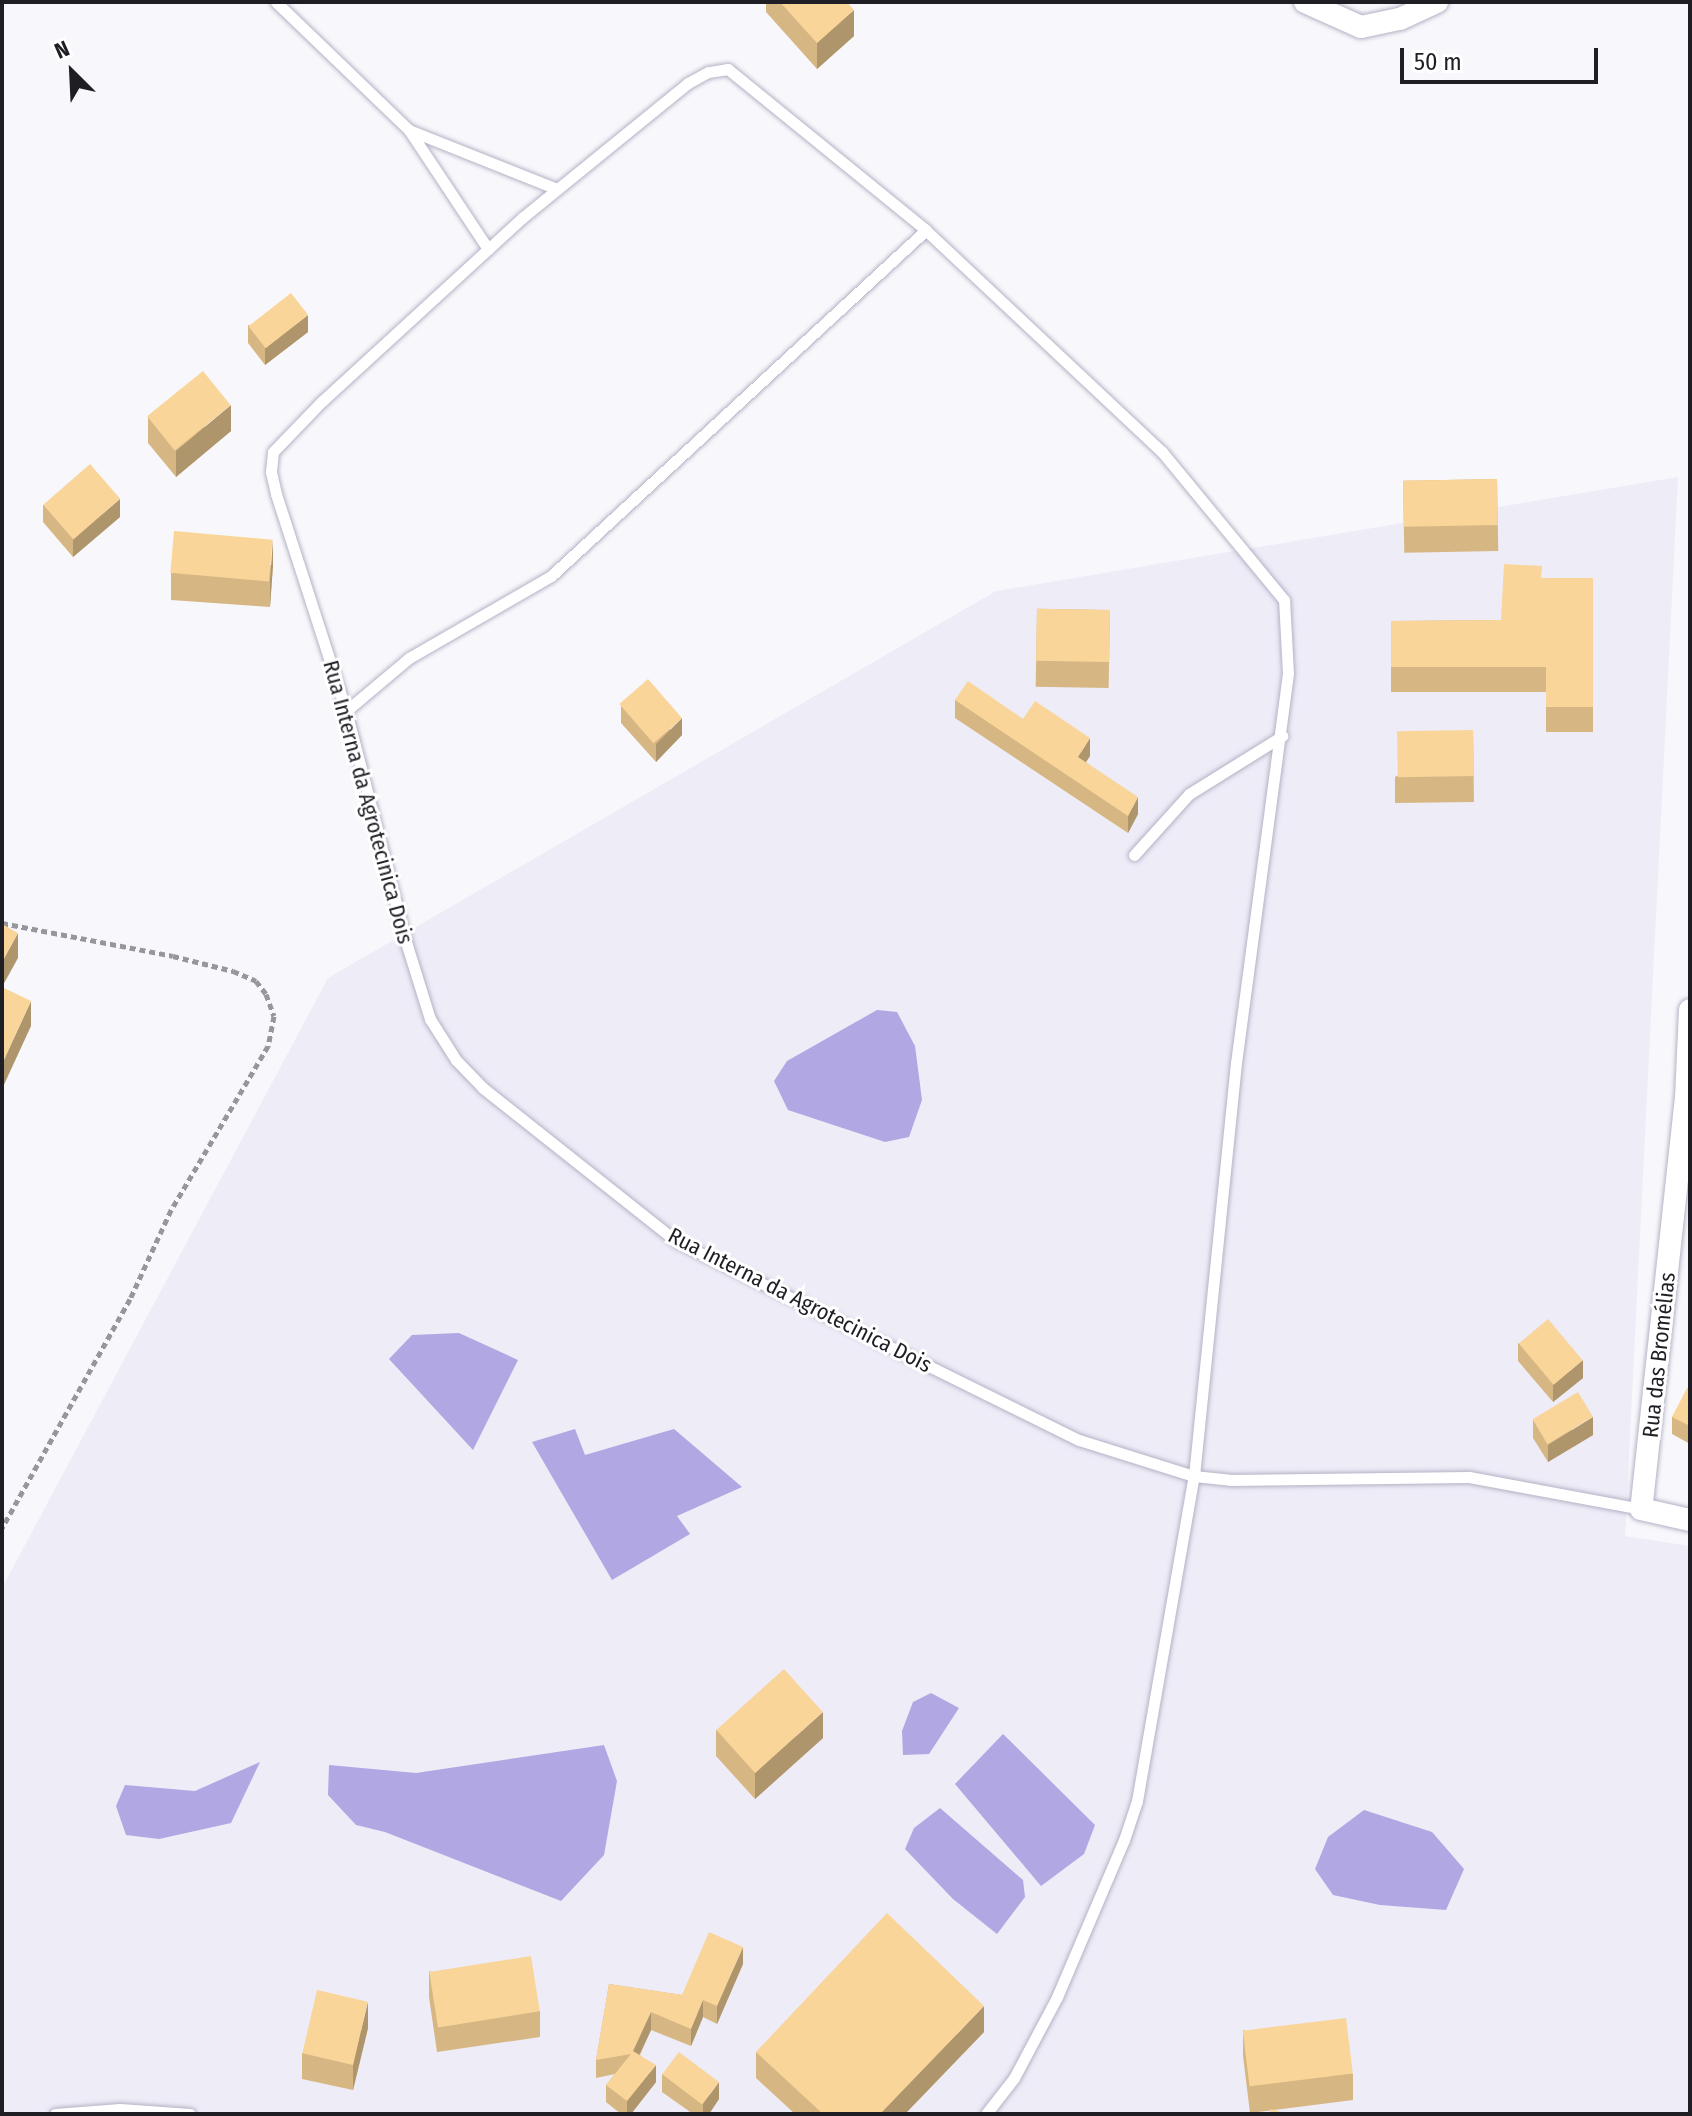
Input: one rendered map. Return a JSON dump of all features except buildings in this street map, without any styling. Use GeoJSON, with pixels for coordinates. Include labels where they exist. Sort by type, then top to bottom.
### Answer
{"type":"FeatureCollection","features":[{"type":"Feature","properties":{"kind":"street"},"geometry":{"type":"LineString","coordinates":[[1305,2],[1348,12],[1361,27],[1400,19],[1437,2]]}},
{"type":"Feature","properties":{"kind":"street","name":"Rua das Bromélias"},"geometry":{"type":"LineString","coordinates":[[1641,1509],[1688,1098],[1690,1010]]}},
{"type":"Feature","properties":{"kind":"street","name":"Rua Interna da Agrotecinica Dois"},"geometry":{"type":"LineString","coordinates":[[1641,1509],[1690,1520]]}},
{"type":"Feature","properties":{"kind":"lane"},"geometry":{"type":"LineString","coordinates":[[276,2],[409,130],[488,249],[688,83],[708,72],[728,69],[926,230],[1162,452],[1270,578],[1284,600],[1288,673],[1282,736],[1236,1063],[1194,1476],[1137,1801],[1124,1840],[1057,1997],[1014,2078],[986,2114]]}},
{"type":"Feature","properties":{"kind":"lane"},"geometry":{"type":"LineString","coordinates":[[409,130],[557,189]]}},
{"type":"Feature","properties":{"kind":"lane"},"geometry":{"type":"LineString","coordinates":[[346,711],[409,658],[551,576],[926,230]]}},
{"type":"Feature","properties":{"kind":"lane","name":"Rua Interna da Agrotecinica Dois"},"geometry":{"type":"LineString","coordinates":[[488,249],[283,438],[273,452],[271,472],[346,711],[406,942],[430,1019],[456,1060],[483,1088],[676,1241],[1079,1440],[1194,1476],[1230,1480],[1469,1477],[1641,1509]]}},
{"type":"Feature","properties":{"kind":"lane"},"geometry":{"type":"LineString","coordinates":[[1134,855],[1189,794],[1282,736]]}},
{"type":"Feature","properties":{"kind":"lane"},"geometry":{"type":"LineString","coordinates":[[55,2114],[120,2109],[190,2114]]}},
{"type":"Feature","properties":{"kind":"path"},"geometry":{"type":"LineString","coordinates":[[2,923],[173,956],[233,971],[256,981],[266,994],[274,1016],[268,1046],[171,1210],[130,1299],[2,1528]]}},
{"type":"Feature","properties":{"kind":"shaded area"},"geometry":{"type":"Polygon","coordinates":[[[1678,477],[1625,1536],[1690,1546],[1690,2114],[2,2114],[2,1588],[328,978],[996,591],[1678,477]]]}},
{"type":"Feature","properties":{"kind":"shaded area"},"geometry":{"type":"Polygon","coordinates":[[[877,1010],[897,1012],[915,1046],[922,1100],[909,1137],[885,1142],[788,1110],[774,1081],[787,1061],[877,1010]]]}},
{"type":"Feature","properties":{"kind":"shaded area"},"geometry":{"type":"Polygon","coordinates":[[[459,1333],[518,1360],[473,1450],[389,1359],[412,1335],[459,1333]]]}},
{"type":"Feature","properties":{"kind":"shaded area"},"geometry":{"type":"Polygon","coordinates":[[[575,1429],[585,1455],[674,1429],[742,1487],[677,1516],[690,1534],[612,1580],[532,1442],[575,1429]]]}},
{"type":"Feature","properties":{"kind":"shaded area"},"geometry":{"type":"Polygon","coordinates":[[[931,1693],[959,1708],[929,1754],[903,1755],[902,1731],[913,1702],[931,1693]]]}},
{"type":"Feature","properties":{"kind":"shaded area"},"geometry":{"type":"Polygon","coordinates":[[[1003,1734],[1095,1825],[1084,1854],[1041,1886],[955,1784],[1003,1734]]]}},
{"type":"Feature","properties":{"kind":"shaded area"},"geometry":{"type":"Polygon","coordinates":[[[604,1745],[617,1781],[604,1855],[561,1901],[385,1832],[356,1825],[328,1795],[329,1765],[416,1773],[604,1745]]]}},
{"type":"Feature","properties":{"kind":"shaded area"},"geometry":{"type":"Polygon","coordinates":[[[260,1762],[231,1823],[159,1839],[126,1835],[116,1806],[125,1785],[195,1791],[260,1762]]]}},
{"type":"Feature","properties":{"kind":"shaded area"},"geometry":{"type":"Polygon","coordinates":[[[940,1808],[1023,1880],[1025,1897],[997,1934],[953,1899],[905,1849],[914,1828],[940,1808]]]}},
{"type":"Feature","properties":{"kind":"shaded area"},"geometry":{"type":"Polygon","coordinates":[[[1364,1810],[1432,1832],[1464,1869],[1446,1910],[1380,1905],[1333,1895],[1315,1869],[1328,1837],[1364,1810]]]}}]}
